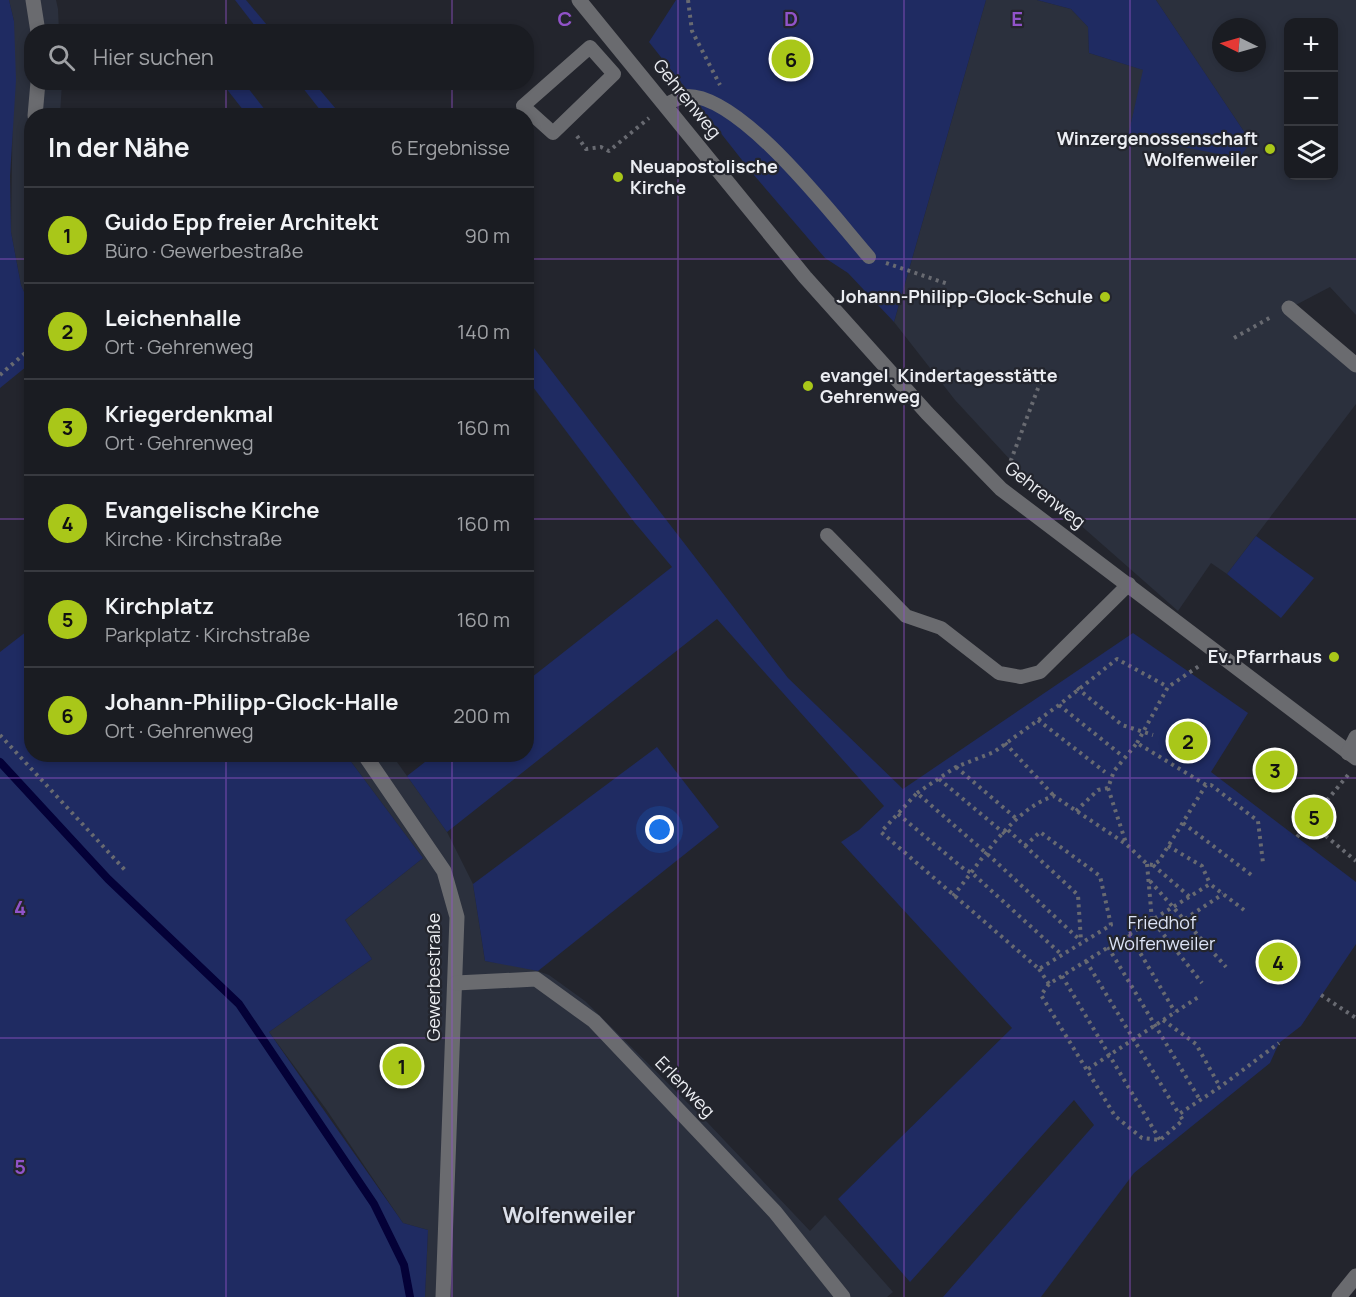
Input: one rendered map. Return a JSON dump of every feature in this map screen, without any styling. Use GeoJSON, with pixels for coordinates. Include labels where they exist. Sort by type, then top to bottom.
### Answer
{"type":"FeatureCollection","features":[{"type":"Feature","properties":{"kind":"street"},"geometry":{"type":"LineString","coordinates":[[33,0],[37,24]]}},
{"type":"Feature","properties":{"kind":"street","name":"Gehrenweg"},"geometry":{"type":"LineString","coordinates":[[579,0],[806,277],[927,413],[1001,489],[1352,755]]}},
{"type":"Feature","properties":{"kind":"street"},"geometry":{"type":"LineString","coordinates":[[36,108],[37,90]]}},
{"type":"Feature","properties":{"kind":"street"},"geometry":{"type":"LineString","coordinates":[[1289,308],[1356,365]]}},
{"type":"Feature","properties":{"kind":"street"},"geometry":{"type":"LineString","coordinates":[[1352,755],[1356,737]]}},
{"type":"Feature","properties":{"kind":"street","name":"Gewerbestraße"},"geometry":{"type":"LineString","coordinates":[[369,762],[444,872],[457,917],[443,1297]]}},
{"type":"Feature","properties":{"kind":"street","name":"Erlenweg"},"geometry":{"type":"LineString","coordinates":[[456,982],[536,979],[594,1020],[776,1212],[843,1297]]}},
{"type":"Feature","properties":{"kind":"street"},"geometry":{"type":"LineString","coordinates":[[1339,1297],[1356,1276]]}},
{"type":"Feature","properties":{"kind":"lane"},"geometry":{"type":"LineString","coordinates":[[526,108],[524,106],[590,47],[614,74],[554,133],[534,115]]}},
{"type":"Feature","properties":{"kind":"lane"},"geometry":{"type":"LineString","coordinates":[[666,104],[686,96],[718,104],[769,144],[869,258]]}},
{"type":"Feature","properties":{"kind":"lane"},"geometry":{"type":"LineString","coordinates":[[827,535],[906,616],[941,628],[999,673],[1021,677],[1040,672],[1129,584]]}},
{"type":"Feature","properties":{"kind":"path"},"geometry":{"type":"LineString","coordinates":[[688,0],[692,31],[720,85],[718,104]]}},
{"type":"Feature","properties":{"kind":"path"},"geometry":{"type":"LineString","coordinates":[[565,121],[586,149],[601,147],[609,152],[666,104]]}},
{"type":"Feature","properties":{"kind":"path"},"geometry":{"type":"LineString","coordinates":[[869,258],[948,284]]}},
{"type":"Feature","properties":{"kind":"path"},"geometry":{"type":"LineString","coordinates":[[1234,338],[1289,308]]}},
{"type":"Feature","properties":{"kind":"path"},"geometry":{"type":"LineString","coordinates":[[0,375],[24,354]]}},
{"type":"Feature","properties":{"kind":"path"},"geometry":{"type":"LineString","coordinates":[[1001,489],[1043,375]]}},
{"type":"Feature","properties":{"kind":"path"},"geometry":{"type":"LineString","coordinates":[[1126,844],[1108,788],[1114,771],[1137,743],[1168,687],[1193,672],[1216,652]]}},
{"type":"Feature","properties":{"kind":"path"},"geometry":{"type":"LineString","coordinates":[[1049,984],[1039,969],[881,832],[917,794],[956,767],[994,752],[1117,659],[1168,687]]}},
{"type":"Feature","properties":{"kind":"path"},"geometry":{"type":"LineString","coordinates":[[1077,688],[1122,725],[1154,735]]}},
{"type":"Feature","properties":{"kind":"path"},"geometry":{"type":"LineString","coordinates":[[1059,705],[1120,754]]}},
{"type":"Feature","properties":{"kind":"path"},"geometry":{"type":"LineString","coordinates":[[1038,720],[1105,772]]}},
{"type":"Feature","properties":{"kind":"path"},"geometry":{"type":"LineString","coordinates":[[0,735],[24,761]]}},
{"type":"Feature","properties":{"kind":"path"},"geometry":{"type":"LineString","coordinates":[[1005,743],[1054,796],[1126,844],[1147,864],[1153,865],[1190,897]]}},
{"type":"Feature","properties":{"kind":"path"},"geometry":{"type":"LineString","coordinates":[[1137,743],[1206,785],[1211,785],[1258,821],[1263,864]]}},
{"type":"Feature","properties":{"kind":"path"},"geometry":{"type":"LineString","coordinates":[[25,762],[125,870]]}},
{"type":"Feature","properties":{"kind":"path"},"geometry":{"type":"LineString","coordinates":[[956,767],[1018,820]]}},
{"type":"Feature","properties":{"kind":"path"},"geometry":{"type":"LineString","coordinates":[[1297,837],[1349,774]]}},
{"type":"Feature","properties":{"kind":"path"},"geometry":{"type":"LineString","coordinates":[[939,779],[1025,846],[1078,895],[1082,941]]}},
{"type":"Feature","properties":{"kind":"path"},"geometry":{"type":"LineString","coordinates":[[1153,865],[1159,861],[1206,785]]}},
{"type":"Feature","properties":{"kind":"path"},"geometry":{"type":"LineString","coordinates":[[1076,811],[1098,790],[1108,788]]}},
{"type":"Feature","properties":{"kind":"path"},"geometry":{"type":"LineString","coordinates":[[917,794],[988,854],[1082,941]]}},
{"type":"Feature","properties":{"kind":"path"},"geometry":{"type":"LineString","coordinates":[[953,896],[1018,820],[1038,801],[1054,796]]}},
{"type":"Feature","properties":{"kind":"path"},"geometry":{"type":"LineString","coordinates":[[898,814],[964,869],[972,873],[1061,955]]}},
{"type":"Feature","properties":{"kind":"path"},"geometry":{"type":"LineString","coordinates":[[1309,822],[1356,861]]}},
{"type":"Feature","properties":{"kind":"path"},"geometry":{"type":"LineString","coordinates":[[1183,823],[1254,877]]}},
{"type":"Feature","properties":{"kind":"path"},"geometry":{"type":"LineString","coordinates":[[1025,846],[1040,832],[1100,876],[1111,925],[1039,969]]}},
{"type":"Feature","properties":{"kind":"path"},"geometry":{"type":"LineString","coordinates":[[1168,846],[1202,866],[1210,884],[1244,910]]}},
{"type":"Feature","properties":{"kind":"path"},"geometry":{"type":"LineString","coordinates":[[1147,864],[1152,920],[1202,983]]}},
{"type":"Feature","properties":{"kind":"path"},"geometry":{"type":"LineString","coordinates":[[1150,880],[1226,967]]}},
{"type":"Feature","properties":{"kind":"path"},"geometry":{"type":"LineString","coordinates":[[1086,961],[1183,1120],[1160,1140],[1142,1138],[1115,1116],[1041,995],[1049,984],[1129,934],[1190,897],[1210,884]]}},
{"type":"Feature","properties":{"kind":"path"},"geometry":{"type":"LineString","coordinates":[[1185,919],[1223,894]]}},
{"type":"Feature","properties":{"kind":"path"},"geometry":{"type":"LineString","coordinates":[[1129,934],[1175,1012]]}},
{"type":"Feature","properties":{"kind":"path"},"geometry":{"type":"LineString","coordinates":[[1108,947],[1200,1100]]}},
{"type":"Feature","properties":{"kind":"path"},"geometry":{"type":"LineString","coordinates":[[1062,976],[1107,1056],[1160,1140]]}},
{"type":"Feature","properties":{"kind":"path"},"geometry":{"type":"LineString","coordinates":[[1321,995],[1356,1018]]}},
{"type":"Feature","properties":{"kind":"path"},"geometry":{"type":"LineString","coordinates":[[1088,1069],[1200,996]]}},
{"type":"Feature","properties":{"kind":"path"},"geometry":{"type":"LineString","coordinates":[[1163,1020],[1196,1044],[1220,1088]]}},
{"type":"Feature","properties":{"kind":"path"},"geometry":{"type":"LineString","coordinates":[[1179,1114],[1220,1088],[1279,1043]]}},
{"type":"Feature","properties":{"kind":"shaded area"},"geometry":{"type":"Polygon","coordinates":[[[9,0],[56,0],[59,24],[24,24],[24,90],[62,90],[60,108],[24,108],[24,292],[11,232],[14,21],[9,0]]]}},
{"type":"Feature","properties":{"kind":"shaded area","name":"Johann-Philipp-Glock-Schule"},"geometry":{"type":"Polygon","coordinates":[[[986,0],[1037,0],[1071,9],[1088,27],[1089,53],[1144,70],[1128,136],[1251,142],[1156,0],[1356,0],[1356,315],[1330,287],[1290,308],[1356,365],[1356,404],[1227,574],[1211,563],[1178,611],[1028,479],[955,400],[894,322],[986,0]]]}},
{"type":"Feature","properties":{"kind":"shaded area"},"geometry":{"type":"Polygon","coordinates":[[[351,762],[397,762],[447,832],[473,884],[485,961],[526,967],[549,975],[585,1001],[707,1122],[810,1231],[825,1215],[893,1292],[887,1297],[425,1297],[428,1230],[403,1223],[326,1109],[269,1032],[372,959],[345,920],[423,858],[351,762]]]}},
{"type":"Feature","properties":{"kind":"green space"},"geometry":{"type":"Polygon","coordinates":[[[0,0],[9,0],[14,21],[16,80],[10,176],[11,232],[24,292],[24,368],[0,388],[0,0]]]}},
{"type":"Feature","properties":{"kind":"green space"},"geometry":{"type":"Polygon","coordinates":[[[235,0],[246,0],[266,24],[254,24],[235,0]]]}},
{"type":"Feature","properties":{"kind":"green space"},"geometry":{"type":"Polygon","coordinates":[[[676,0],[986,0],[894,322],[848,273],[825,258],[753,174],[649,42],[676,0]]]}},
{"type":"Feature","properties":{"kind":"green space"},"geometry":{"type":"Polygon","coordinates":[[[1037,0],[1156,0],[1251,142],[1239,158],[1128,136],[1143,70],[1089,53],[1088,27],[1071,9],[1037,0]]]}},
{"type":"Feature","properties":{"kind":"green space"},"geometry":{"type":"Polygon","coordinates":[[[227,90],[249,90],[264,108],[242,108],[227,90]]]}},
{"type":"Feature","properties":{"kind":"green space"},"geometry":{"type":"Polygon","coordinates":[[[304,90],[320,90],[335,108],[319,108],[304,90]]]}},
{"type":"Feature","properties":{"kind":"green space","name":"Friedhof Wolfenweiler"},"geometry":{"type":"Polygon","coordinates":[[[534,348],[788,678],[903,789],[1133,633],[1248,713],[1211,772],[1356,882],[1356,944],[1301,1026],[1279,1043],[1270,1063],[1134,1173],[1041,1297],[943,1297],[1094,1125],[1074,1100],[910,1282],[838,1199],[1012,1028],[841,842],[859,830],[884,806],[717,619],[447,832],[407,776],[425,762],[534,762],[534,675],[672,567],[635,523],[534,388],[534,348]]]}},
{"type":"Feature","properties":{"kind":"green space"},"geometry":{"type":"Polygon","coordinates":[[[1256,536],[1314,578],[1281,618],[1227,574],[1256,536]]]}},
{"type":"Feature","properties":{"kind":"green space"},"geometry":{"type":"Polygon","coordinates":[[[24,633],[24,762],[351,762],[423,858],[345,920],[372,959],[269,1032],[403,1223],[428,1230],[425,1297],[0,1297],[0,652],[24,633]]]}},
{"type":"Feature","properties":{"kind":"green space"},"geometry":{"type":"Polygon","coordinates":[[[657,747],[719,827],[538,971],[485,961],[473,884],[657,747]]]}},
{"type":"Feature","properties":{"kind":"waterway"},"geometry":{"type":"LineString","coordinates":[[0,762],[108,879],[239,1004],[374,1204],[404,1265],[410,1297]]}},
{"type":"Feature","properties":{"kind":"place","name":"Johann-Philipp-Glock-Halle"},"geometry":{"type":"Point","coordinates":[791,59]}},
{"type":"Feature","properties":{"kind":"place","name":"Winzergenossenschaft Wolfenweiler"},"geometry":{"type":"Point","coordinates":[1270,149]}},
{"type":"Feature","properties":{"kind":"place","name":"Neuapostolische Kirche"},"geometry":{"type":"Point","coordinates":[618,177]}},
{"type":"Feature","properties":{"kind":"place","name":"Johann-Philipp-Glock-Schule"},"geometry":{"type":"Point","coordinates":[1105,297]}},
{"type":"Feature","properties":{"kind":"place","name":"evangel. Kindertagesstätte Gehrenweg"},"geometry":{"type":"Point","coordinates":[808,386]}},
{"type":"Feature","properties":{"kind":"place","name":"Ev. Pfarrhaus"},"geometry":{"type":"Point","coordinates":[1334,657]}},
{"type":"Feature","properties":{"kind":"place","name":"Leichenhalle"},"geometry":{"type":"Point","coordinates":[1188,741]}},
{"type":"Feature","properties":{"kind":"place","name":"Kriegerdenkmal"},"geometry":{"type":"Point","coordinates":[1275,770]}},
{"type":"Feature","properties":{"kind":"place","name":"Kirchplatz"},"geometry":{"type":"Point","coordinates":[1314,817]}},
{"type":"Feature","properties":{"kind":"place","name":"Evangelische Kirche"},"geometry":{"type":"Point","coordinates":[1278,962]}},
{"type":"Feature","properties":{"kind":"place","name":"Guido Epp freier Architekt"},"geometry":{"type":"Point","coordinates":[402,1066]}},
{"type":"Feature","properties":{"kind":"district","name":"Wolfenweiler"},"geometry":{"type":"Point","coordinates":[569,1216]}}]}
